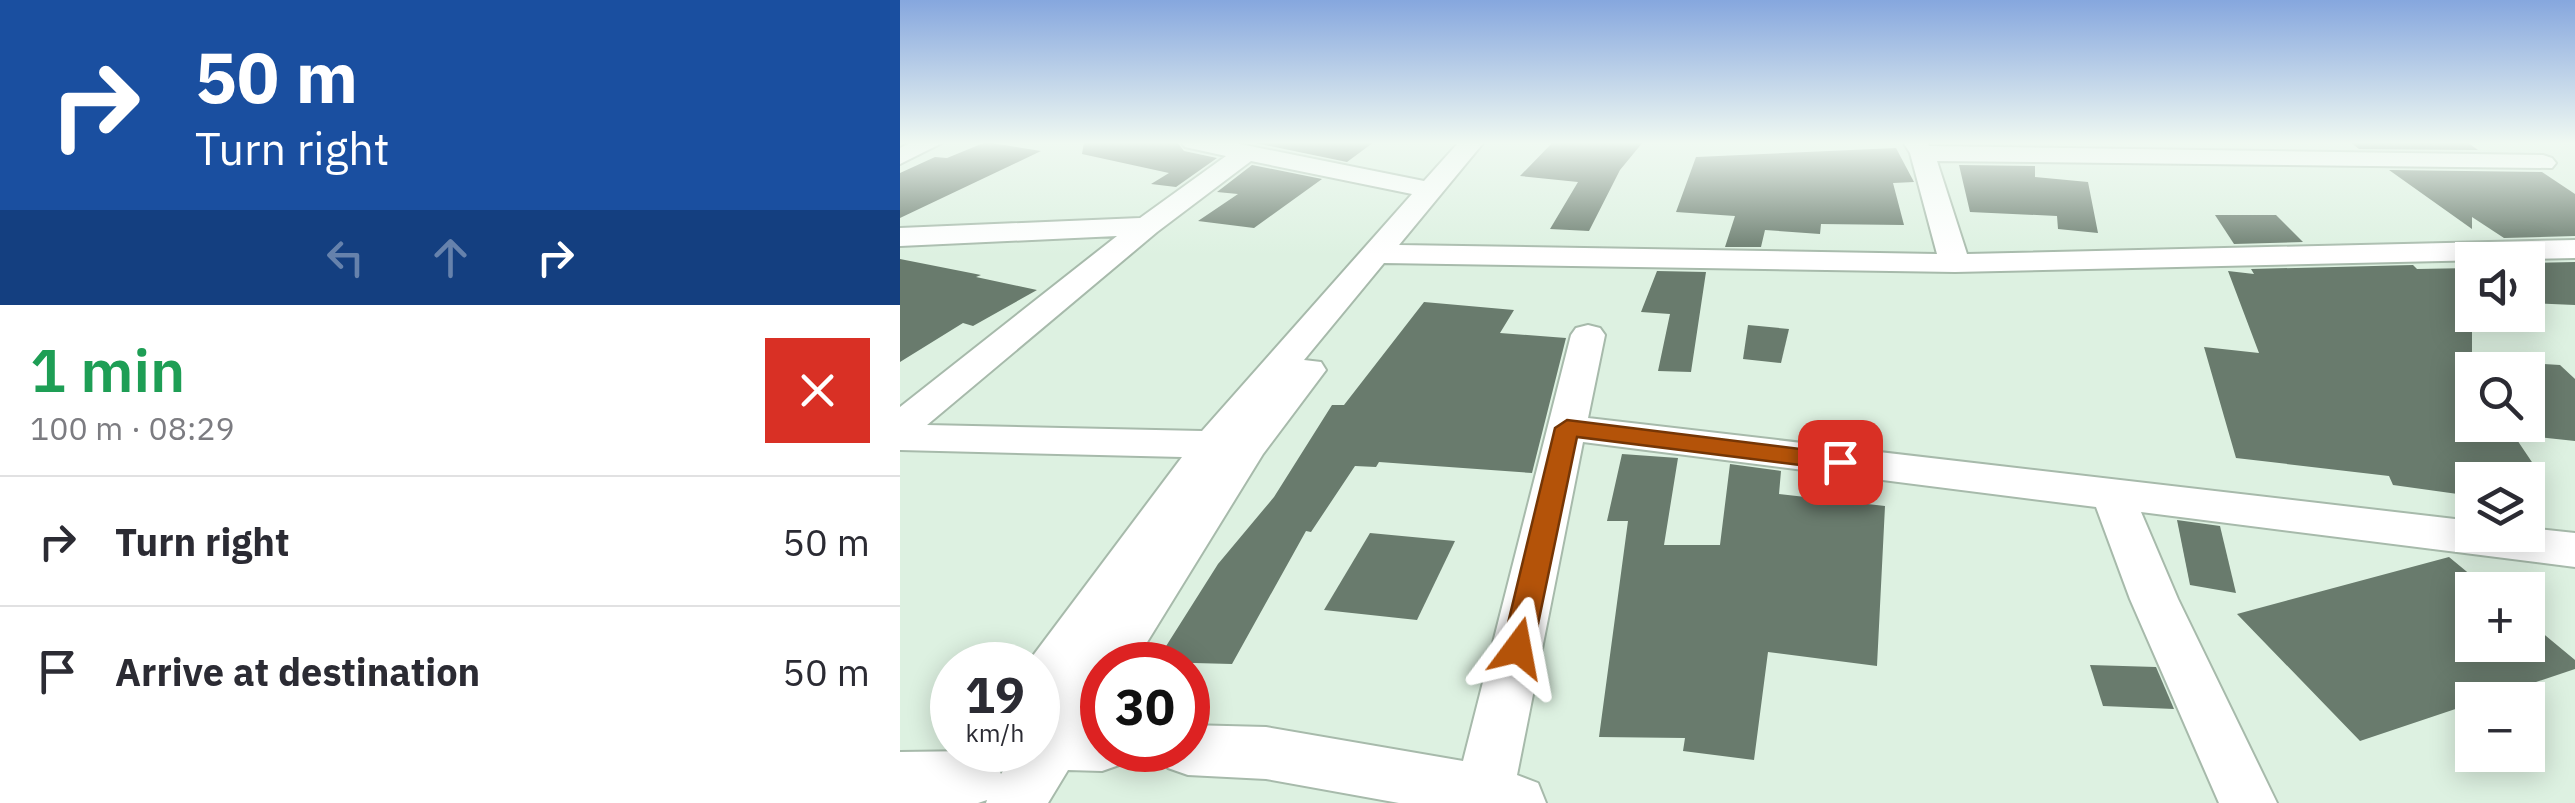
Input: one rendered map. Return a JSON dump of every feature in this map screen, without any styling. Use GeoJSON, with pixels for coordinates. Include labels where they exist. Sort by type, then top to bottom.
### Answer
{"type":"FeatureCollection","features":[{"type":"Feature","properties":{"kind":"street"},"geometry":{"type":"LineString","coordinates":[[900,427],[1147,226],[1210,179]]}},
{"type":"Feature","properties":{"kind":"street"},"geometry":{"type":"LineString","coordinates":[[1378,179],[1430,190]]}},
{"type":"Feature","properties":{"kind":"street"},"geometry":{"type":"LineString","coordinates":[[1386,255],[1439,179]]}},
{"type":"Feature","properties":{"kind":"street"},"geometry":{"type":"LineString","coordinates":[[1060,661],[1386,255],[1458,179]]}},
{"type":"Feature","properties":{"kind":"street"},"geometry":{"type":"LineString","coordinates":[[1929,179],[1955,264]]}},
{"type":"Feature","properties":{"kind":"street"},"geometry":{"type":"LineString","coordinates":[[900,237],[1147,226]]}},
{"type":"Feature","properties":{"kind":"street"},"geometry":{"type":"LineString","coordinates":[[1386,255],[1955,264],[2575,248]]}},
{"type":"Feature","properties":{"kind":"street"},"geometry":{"type":"LineString","coordinates":[[1210,751],[1266,753],[1511,800],[1567,428],[1588,335]]}},
{"type":"Feature","properties":{"kind":"street"},"geometry":{"type":"LineString","coordinates":[[1567,428],[2575,550]]}},
{"type":"Feature","properties":{"kind":"street"},"geometry":{"type":"LineString","coordinates":[[900,437],[1230,445]]}},
{"type":"Feature","properties":{"kind":"street"},"geometry":{"type":"LineString","coordinates":[[1119,642],[1230,445]]}},
{"type":"Feature","properties":{"kind":"street"},"geometry":{"type":"LineString","coordinates":[[2113,496],[2154,598],[2248,803]]}},
{"type":"Feature","properties":{"kind":"street"},"geometry":{"type":"LineString","coordinates":[[900,779],[985,784],[1079,745]]}},
{"type":"Feature","properties":{"kind":"building"},"geometry":{"type":"Polygon","coordinates":[[[900,179],[981,179],[900,218],[900,179]]]}},
{"type":"Feature","properties":{"kind":"building"},"geometry":{"type":"Polygon","coordinates":[[[1158,179],[1187,179],[1176,187],[1151,184],[1158,179]]]}},
{"type":"Feature","properties":{"kind":"building"},"geometry":{"type":"Polygon","coordinates":[[[1233,179],[1321,179],[1254,228],[1198,221],[1238,194],[1217,192],[1233,179]]]}},
{"type":"Feature","properties":{"kind":"building"},"geometry":{"type":"Polygon","coordinates":[[[1554,179],[1615,179],[1589,231],[1550,229],[1578,182],[1554,179]]]}},
{"type":"Feature","properties":{"kind":"building"},"geometry":{"type":"Polygon","coordinates":[[[1688,179],[1914,182],[1893,183],[1904,225],[1821,224],[1820,234],[1765,230],[1761,247],[1725,247],[1735,216],[1676,212],[1688,179]]]}},
{"type":"Feature","properties":{"kind":"building"},"geometry":{"type":"Polygon","coordinates":[[[1962,179],[2088,182],[2098,233],[2058,229],[2057,216],[1970,212],[1962,179]]]}},
{"type":"Feature","properties":{"kind":"building"},"geometry":{"type":"Polygon","coordinates":[[[2402,179],[2553,179],[2575,194],[2575,236],[2504,238],[2472,217],[2472,229],[2402,179]]]}},
{"type":"Feature","properties":{"kind":"building"},"geometry":{"type":"Polygon","coordinates":[[[2215,215],[2276,215],[2303,242],[2234,244],[2215,215]]]}},
{"type":"Feature","properties":{"kind":"building"},"geometry":{"type":"Polygon","coordinates":[[[900,259],[1037,290],[973,326],[963,323],[900,362],[900,259]]]}},
{"type":"Feature","properties":{"kind":"building"},"geometry":{"type":"Polygon","coordinates":[[[2575,262],[2575,305],[2545,304],[2545,263],[2575,262]]]}},
{"type":"Feature","properties":{"kind":"building"},"geometry":{"type":"Polygon","coordinates":[[[2413,265],[2417,269],[2455,268],[2455,332],[2472,332],[2472,352],[2455,352],[2455,442],[2518,442],[2532,462],[2455,462],[2455,494],[2393,485],[2389,476],[2236,458],[2204,347],[2259,353],[2228,271],[2254,274],[2251,269],[2413,265]]]}},
{"type":"Feature","properties":{"kind":"building"},"geometry":{"type":"Polygon","coordinates":[[[1657,271],[1706,272],[1691,372],[1658,371],[1670,314],[1641,312],[1657,271]]]}},
{"type":"Feature","properties":{"kind":"building"},"geometry":{"type":"Polygon","coordinates":[[[1424,302],[1514,310],[1500,333],[1566,338],[1532,473],[1379,462],[1376,467],[1355,466],[1311,532],[1306,531],[1232,664],[1210,663],[1210,642],[1169,642],[1218,564],[1274,497],[1332,405],[1344,405],[1424,302]]]}},
{"type":"Feature","properties":{"kind":"building"},"geometry":{"type":"Polygon","coordinates":[[[1748,325],[1789,329],[1781,363],[1743,359],[1748,325]]]}},
{"type":"Feature","properties":{"kind":"building"},"geometry":{"type":"Polygon","coordinates":[[[2545,364],[2560,365],[2575,379],[2575,441],[2545,438],[2545,364]]]}},
{"type":"Feature","properties":{"kind":"building"},"geometry":{"type":"Polygon","coordinates":[[[1622,454],[1678,458],[1664,545],[1720,545],[1730,464],[1781,471],[1779,494],[1885,506],[1877,666],[1768,652],[1754,760],[1683,751],[1685,738],[1599,737],[1628,521],[1607,521],[1622,454]]]}},
{"type":"Feature","properties":{"kind":"building"},"geometry":{"type":"Polygon","coordinates":[[[2177,520],[2220,526],[2236,593],[2190,585],[2177,520]]]}},
{"type":"Feature","properties":{"kind":"building"},"geometry":{"type":"Polygon","coordinates":[[[1370,533],[1455,541],[1417,620],[1324,610],[1370,533]]]}},
{"type":"Feature","properties":{"kind":"building"},"geometry":{"type":"Polygon","coordinates":[[[2449,557],[2467,572],[2455,572],[2455,662],[2545,662],[2545,635],[2575,660],[2575,669],[2536,682],[2455,682],[2455,709],[2360,741],[2237,614],[2449,557]]]}},
{"type":"Feature","properties":{"kind":"building"},"geometry":{"type":"Polygon","coordinates":[[[2090,665],[2156,667],[2174,709],[2103,706],[2090,665]]]}},
{"type":"Feature","properties":{"kind":"route"},"geometry":{"type":"LineString","coordinates":[[1518,648],[1567,428],[1840,462]]}}]}
